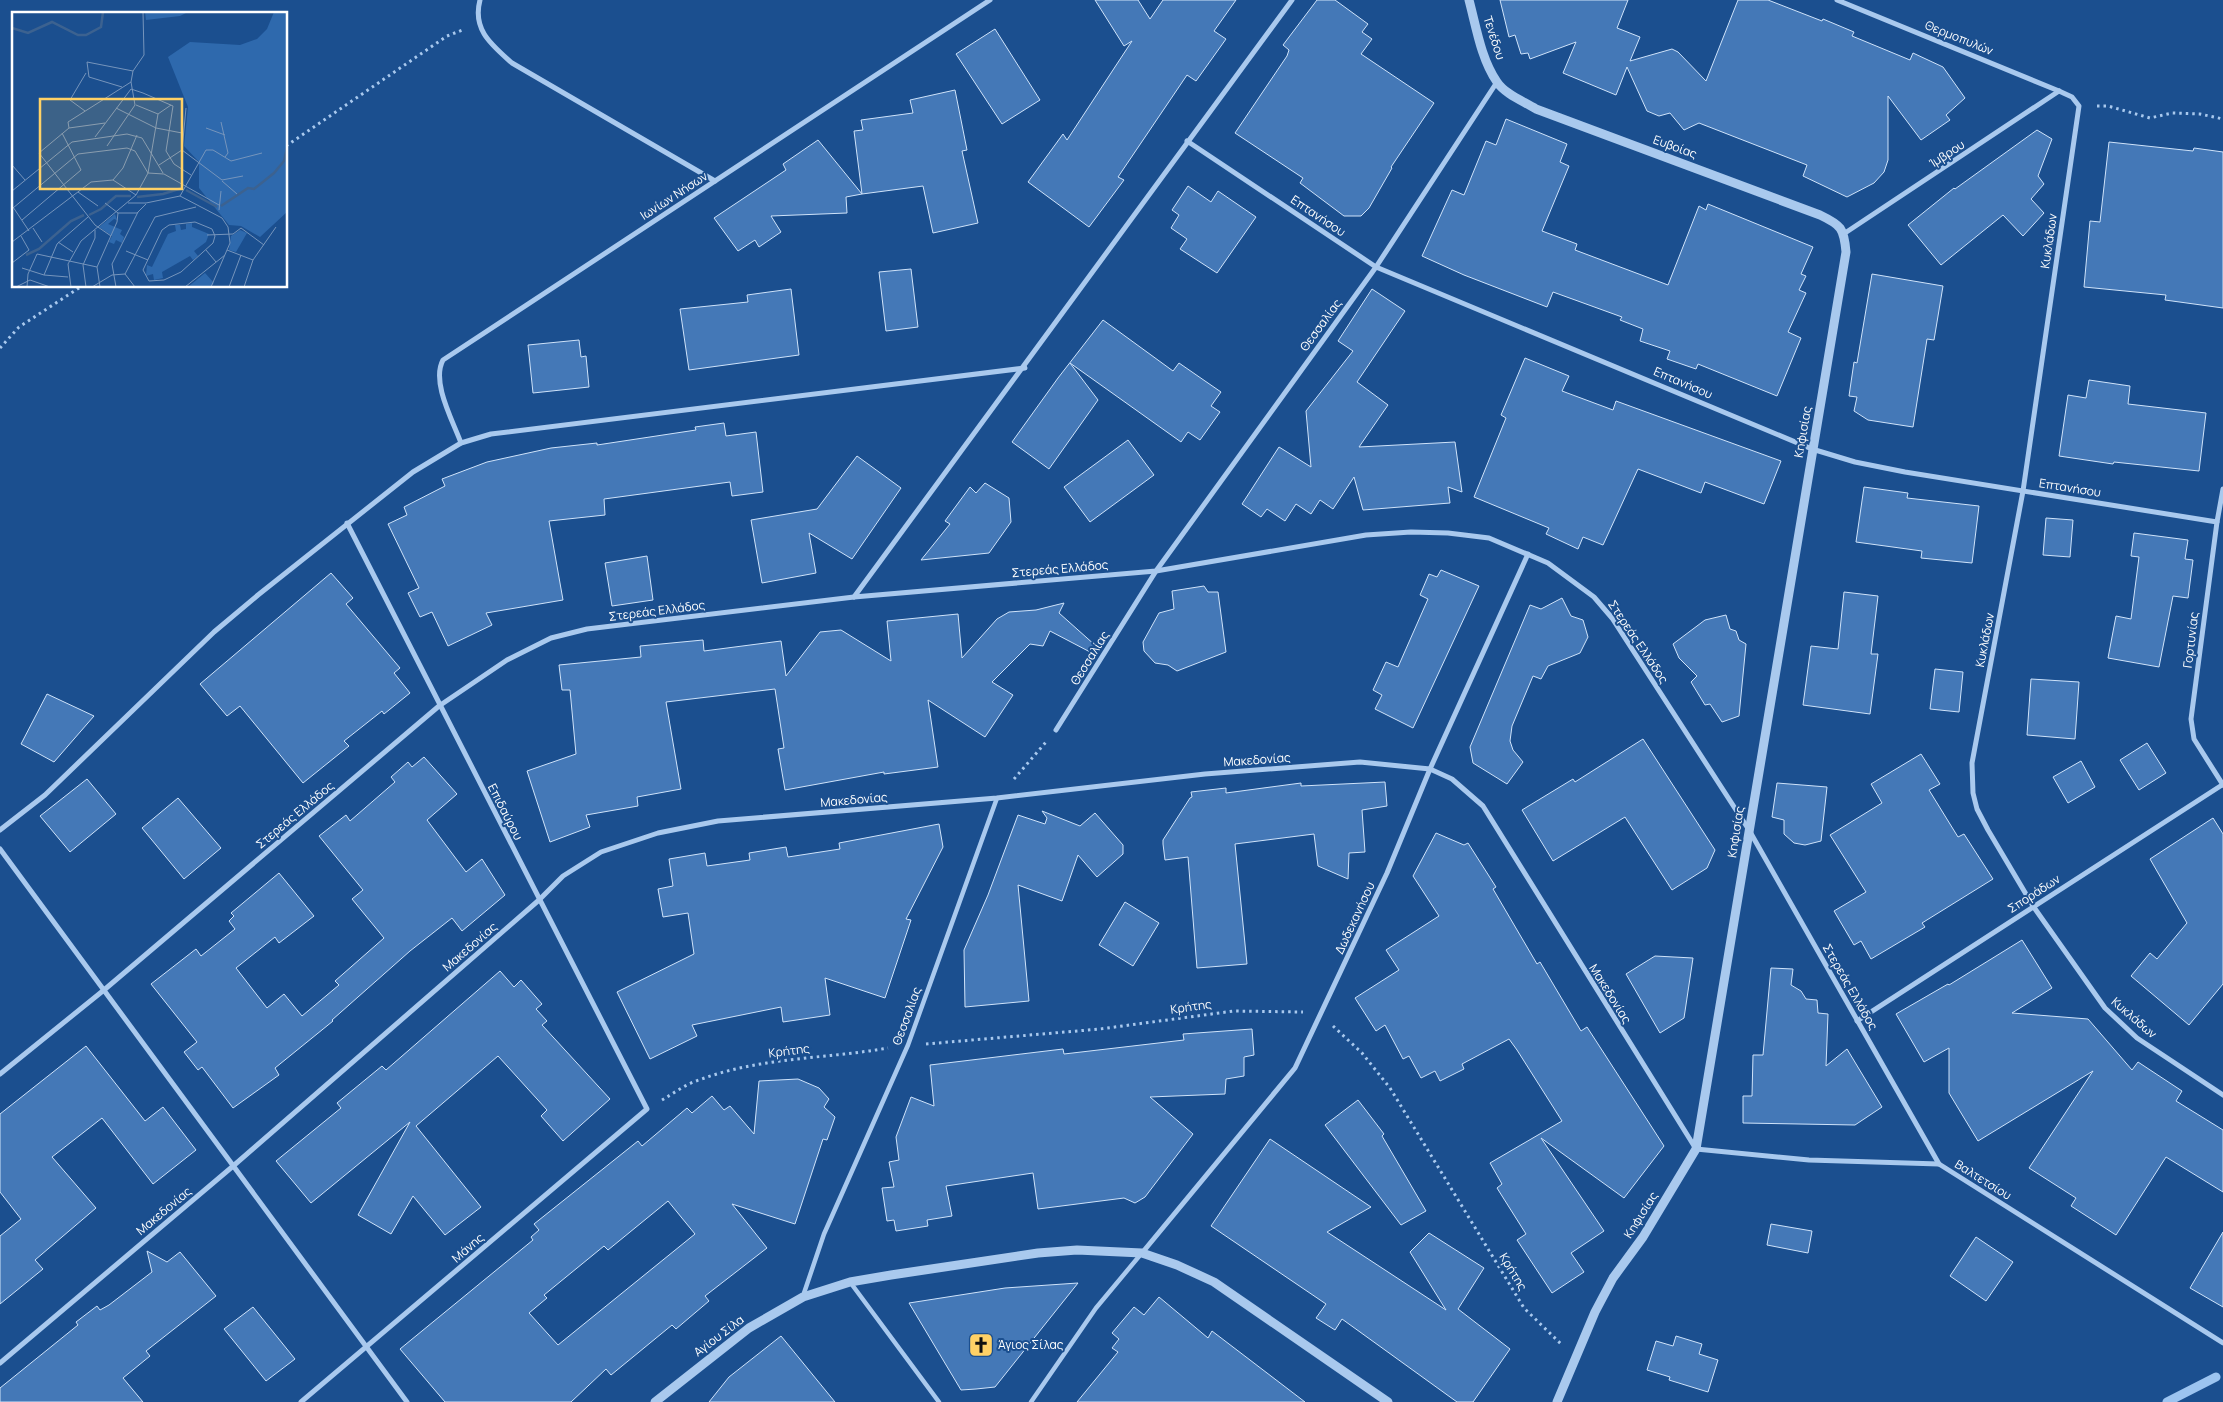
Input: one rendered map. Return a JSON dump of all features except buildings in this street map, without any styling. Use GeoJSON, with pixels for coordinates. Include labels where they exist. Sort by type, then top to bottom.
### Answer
{"type":"FeatureCollection","features":[{"type":"Feature","properties":{"kind":"street"},"geometry":{"type":"LineString","coordinates":[[480,0],[479,23],[481,32],[512,63],[715,181]]}},
{"type":"Feature","properties":{"kind":"street","name":"Ιωνίων Νήσων"},"geometry":{"type":"LineString","coordinates":[[461,443],[438,380],[439,368],[443,360],[990,0]]}},
{"type":"Feature","properties":{"kind":"street"},"geometry":{"type":"LineString","coordinates":[[854,597],[1024,368],[1187,141],[1292,0]]}},
{"type":"Feature","properties":{"kind":"street","name":"Τενέδου"},"geometry":{"type":"LineString","coordinates":[[1469,0],[1483,52],[1497,82]]}},
{"type":"Feature","properties":{"kind":"street","name":"Θερμοπυλών"},"geometry":{"type":"LineString","coordinates":[[1837,0],[2060,91],[2072,97],[2079,106]]}},
{"type":"Feature","properties":{"kind":"street","name":"Ευβοίας"},"geometry":{"type":"LineString","coordinates":[[1497,82],[1512,95],[1536,108],[1820,215],[1835,222],[1845,233]]}},
{"type":"Feature","properties":{"kind":"street","name":"Θεσσαλίας"},"geometry":{"type":"LineString","coordinates":[[1056,730],[1156,571],[1376,267],[1497,82]]}},
{"type":"Feature","properties":{"kind":"street","name":"Ίμβρου"},"geometry":{"type":"LineString","coordinates":[[1845,233],[2060,91]]}},
{"type":"Feature","properties":{"kind":"street","name":"Κυκλάδων"},"geometry":{"type":"LineString","coordinates":[[2079,106],[2023,491],[1972,763],[1973,793],[1977,809],[2033,906],[2105,1008],[2137,1038],[2223,1096]]}},
{"type":"Feature","properties":{"kind":"street","name":"Επτανήσου"},"geometry":{"type":"LineString","coordinates":[[1187,141],[1376,267],[1812,449],[1863,463],[2216,522]]}},
{"type":"Feature","properties":{"kind":"street","name":"Κηφισίας"},"geometry":{"type":"LineString","coordinates":[[1557,1402],[1595,1312],[1613,1278],[1643,1237],[1696,1149],[1846,252],[1845,233]]}},
{"type":"Feature","properties":{"kind":"street"},"geometry":{"type":"LineString","coordinates":[[0,830],[45,796],[214,632],[413,472],[461,443],[491,434],[1024,368]]}},
{"type":"Feature","properties":{"kind":"street","name":"Γορτυνίας"},"geometry":{"type":"LineString","coordinates":[[2223,489],[2216,522],[2191,719],[2194,739],[2223,785]]}},
{"type":"Feature","properties":{"kind":"street","name":"Επιδαύρου"},"geometry":{"type":"LineString","coordinates":[[347,524],[647,1109]]}},
{"type":"Feature","properties":{"kind":"street","name":"Στερεάς Ελλάδος"},"geometry":{"type":"LineString","coordinates":[[0,1074],[104,990],[439,706],[508,660],[551,638],[587,629],[854,597],[1156,571],[1366,535],[1448,532],[1488,538],[1548,562],[1594,597],[1612,618],[1749,830],[1939,1164]]}},
{"type":"Feature","properties":{"kind":"street","name":"Δωδεκανήσου"},"geometry":{"type":"LineString","coordinates":[[1142,1253],[1295,1068],[1321,1018],[1387,873],[1430,769],[1528,554]]}},
{"type":"Feature","properties":{"kind":"street","name":"Μακεδονίας"},"geometry":{"type":"LineString","coordinates":[[0,1363],[540,900],[563,876],[601,852],[658,833],[718,821],[997,798],[1205,774],[1360,762],[1430,769],[1452,779],[1483,806],[1696,1149]]}},
{"type":"Feature","properties":{"kind":"street","name":"Σποράδων"},"geometry":{"type":"LineString","coordinates":[[1857,1021],[2223,785]]}},
{"type":"Feature","properties":{"kind":"street","name":"Θεσσαλίας"},"geometry":{"type":"LineString","coordinates":[[803,1297],[824,1234],[908,1045],[997,798]]}},
{"type":"Feature","properties":{"kind":"street"},"geometry":{"type":"LineString","coordinates":[[0,849],[407,1402]]}},
{"type":"Feature","properties":{"kind":"street","name":"Μάνης"},"geometry":{"type":"LineString","coordinates":[[301,1402],[647,1109]]}},
{"type":"Feature","properties":{"kind":"street","name":"Βαλτετσίου"},"geometry":{"type":"LineString","coordinates":[[1696,1149],[1809,1160],[1939,1164],[2223,1343]]}},
{"type":"Feature","properties":{"kind":"street","name":"Αγίου Σίλα"},"geometry":{"type":"LineString","coordinates":[[655,1402],[748,1328],[803,1297],[850,1282],[1038,1253],[1077,1250],[1142,1253],[1178,1265],[1214,1282],[1388,1402]]}},
{"type":"Feature","properties":{"kind":"street"},"geometry":{"type":"LineString","coordinates":[[1031,1402],[1096,1308],[1142,1253]]}},
{"type":"Feature","properties":{"kind":"street"},"geometry":{"type":"LineString","coordinates":[[850,1282],[938,1402]]}},
{"type":"Feature","properties":{"kind":"path"},"geometry":{"type":"LineString","coordinates":[[288,145],[447,36],[479,23]]}},
{"type":"Feature","properties":{"kind":"path"},"geometry":{"type":"LineString","coordinates":[[2079,106],[2108,106],[2150,118],[2172,113],[2200,114],[2223,120]]}},
{"type":"Feature","properties":{"kind":"path"},"geometry":{"type":"LineString","coordinates":[[0,348],[19,327],[79,288]]}},
{"type":"Feature","properties":{"kind":"path"},"geometry":{"type":"LineString","coordinates":[[997,798],[1056,730]]}},
{"type":"Feature","properties":{"kind":"path","name":"Κρήτης"},"geometry":{"type":"LineString","coordinates":[[647,1109],[698,1080],[769,1062],[908,1045],[955,1043],[1091,1030],[1234,1011],[1295,1011],[1321,1018],[1349,1039],[1380,1074],[1524,1308],[1576,1358]]}},
{"type":"Feature","properties":{"kind":"waterway"},"geometry":{"type":"LineString","coordinates":[[2167,1402],[2216,1377]]}},
{"type":"Feature","properties":{"kind":"place","name":"Άγιος Σίλας"},"geometry":{"type":"Point","coordinates":[981,1345]}}]}
